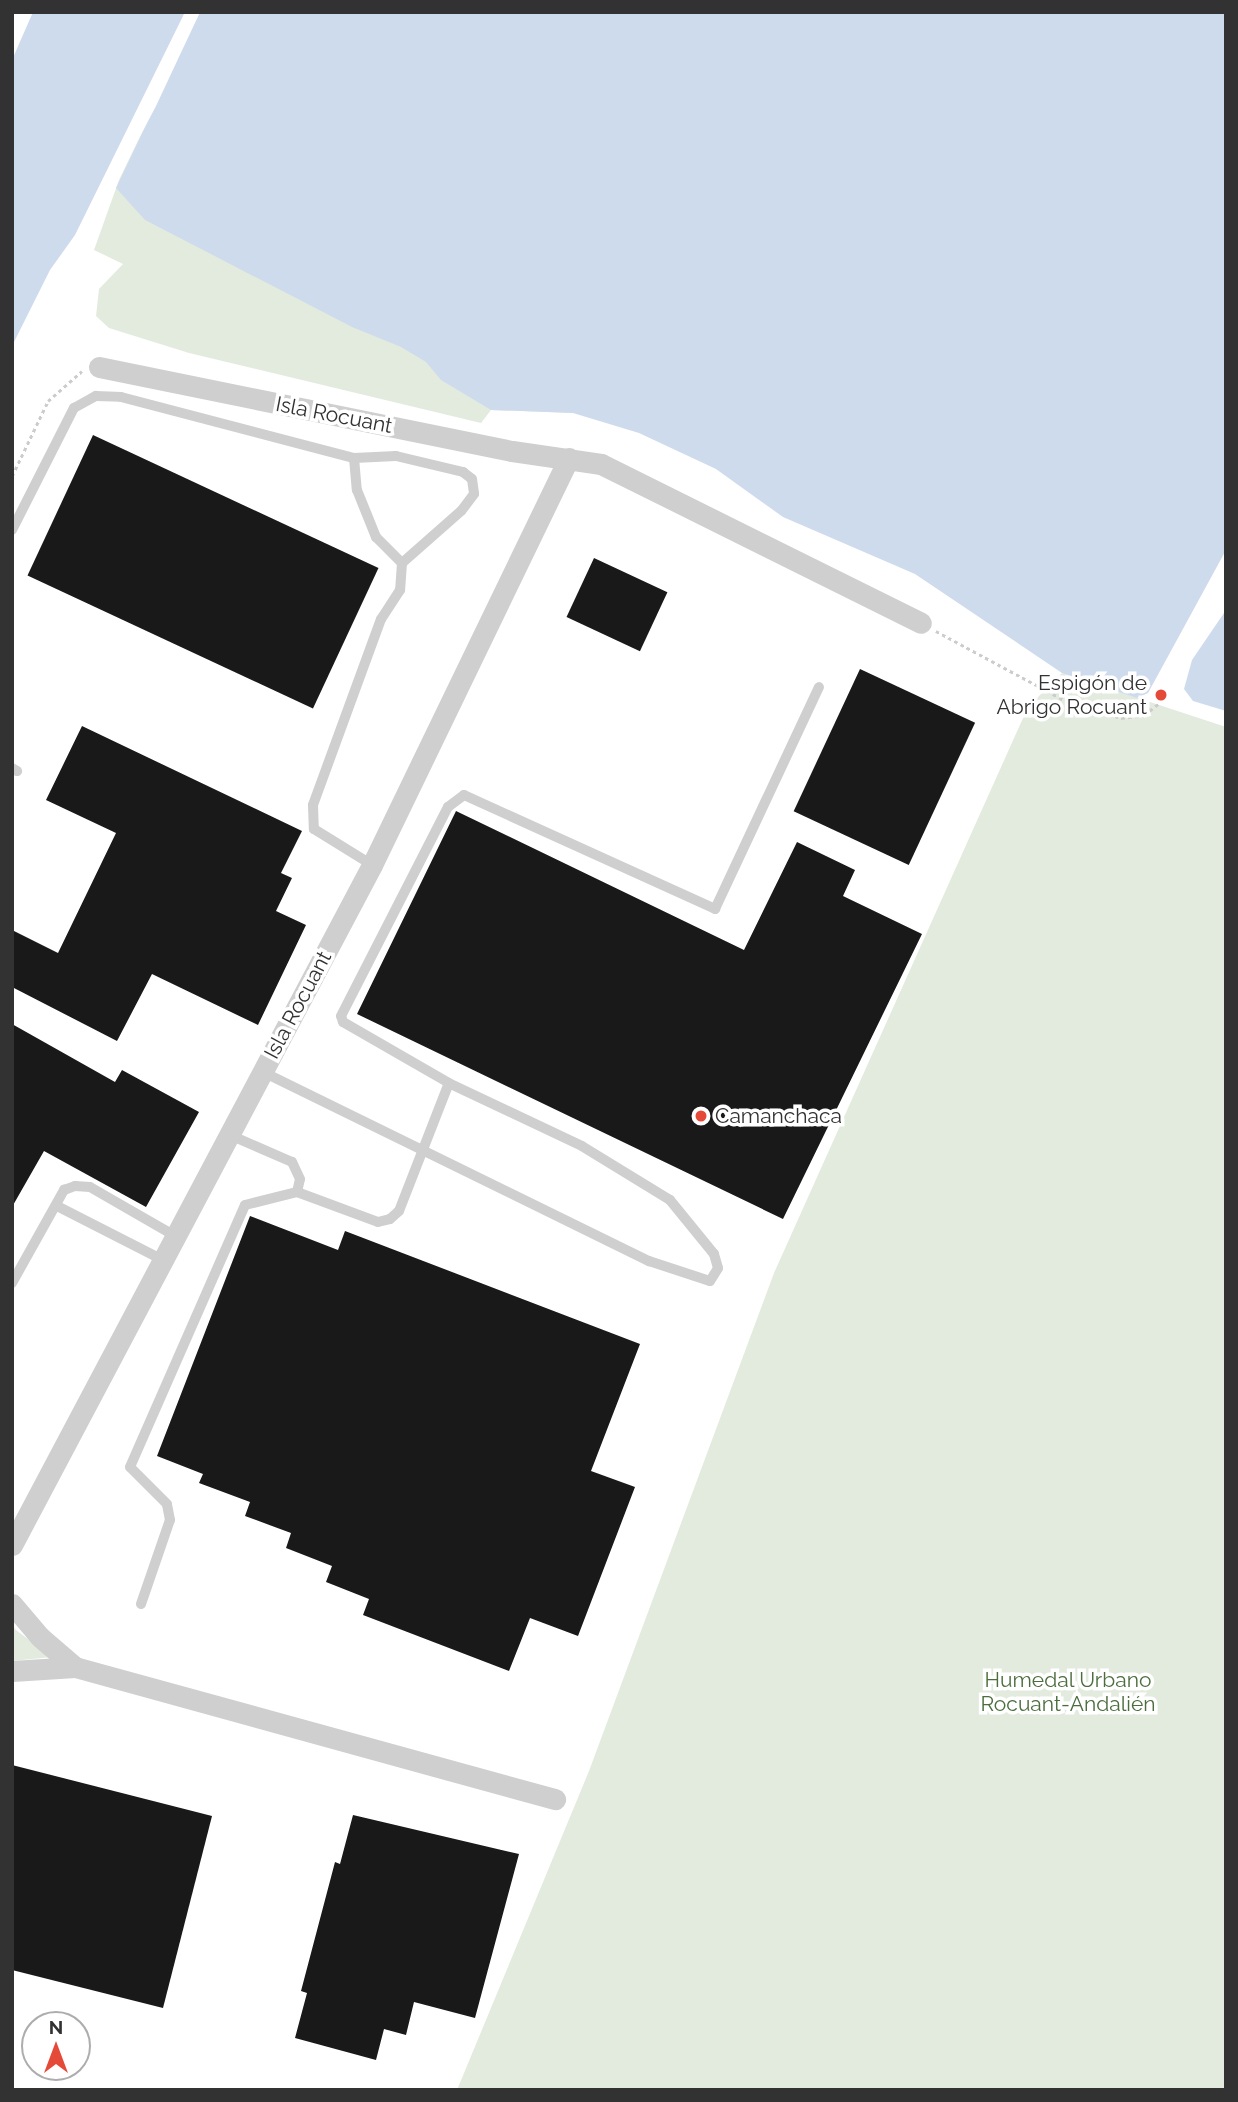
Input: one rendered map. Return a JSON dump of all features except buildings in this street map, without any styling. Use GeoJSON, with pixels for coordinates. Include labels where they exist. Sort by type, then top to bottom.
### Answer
{"type":"FeatureCollection","features":[{"type":"Feature","properties":{"kind":"street","name":"Isla Rocuant"},"geometry":{"type":"LineString","coordinates":[[99,368],[512,452],[569,458],[619,471],[921,623]]}},
{"type":"Feature","properties":{"kind":"street","name":"Isla Rocuant"},"geometry":{"type":"LineString","coordinates":[[12,1545],[165,1261],[372,865],[569,458]]}},
{"type":"Feature","properties":{"kind":"street"},"geometry":{"type":"LineString","coordinates":[[12,1604],[40,1637],[75,1667]]}},
{"type":"Feature","properties":{"kind":"street"},"geometry":{"type":"LineString","coordinates":[[12,1671],[75,1667],[555,1799]]}},
{"type":"Feature","properties":{"kind":"lane"},"geometry":{"type":"LineString","coordinates":[[12,530],[74,408],[96,396],[121,397],[354,458],[396,456],[463,472],[472,479],[474,494],[461,511],[402,562],[400,590],[381,619],[312,819],[314,829],[372,865]]}},
{"type":"Feature","properties":{"kind":"lane"},"geometry":{"type":"LineString","coordinates":[[354,458],[357,490],[376,537],[402,562]]}},
{"type":"Feature","properties":{"kind":"lane"},"geometry":{"type":"LineString","coordinates":[[263,1072],[422,1147],[649,1261],[709,1281],[716,1275],[714,1254],[670,1199],[582,1146],[449,1083],[343,1023],[341,1016],[448,807],[464,795],[481,800],[715,909],[819,687]]}},
{"type":"Feature","properties":{"kind":"lane"},"geometry":{"type":"LineString","coordinates":[[141,1604],[170,1520],[167,1504],[130,1467],[245,1205],[297,1192],[377,1222],[390,1219],[399,1211],[449,1083]]}},
{"type":"Feature","properties":{"kind":"lane"},"geometry":{"type":"LineString","coordinates":[[230,1135],[292,1163],[300,1178],[297,1192]]}},
{"type":"Feature","properties":{"kind":"lane"},"geometry":{"type":"LineString","coordinates":[[12,1283],[64,1190],[90,1187],[177,1237]]}},
{"type":"Feature","properties":{"kind":"lane"},"geometry":{"type":"LineString","coordinates":[[57,1206],[165,1261]]}},
{"type":"Feature","properties":{"kind":"path"},"geometry":{"type":"LineString","coordinates":[[12,476],[48,401],[78,372],[99,368]]}},
{"type":"Feature","properties":{"kind":"path"},"geometry":{"type":"LineString","coordinates":[[921,623],[1068,702],[1121,718],[1144,715],[1168,696]]}},
{"type":"Feature","properties":{"kind":"green space"},"geometry":{"type":"Polygon","coordinates":[[[200,12],[573,413],[491,410],[481,423],[189,353],[109,328],[96,316],[99,289],[123,264],[94,250],[119,180],[200,12]]]}},
{"type":"Feature","properties":{"kind":"green space","name":"Humedal Urbano Rocuant-Andalién"},"geometry":{"type":"Polygon","coordinates":[[[1062,673],[1226,727],[1226,2090],[457,2090],[589,1771],[774,1273],[1028,707],[1062,673]]]}},
{"type":"Feature","properties":{"kind":"green space"},"geometry":{"type":"Polygon","coordinates":[[[12,1625],[16,1630],[52,1657],[12,1661],[12,1625]]]}},
{"type":"Feature","properties":{"kind":"water"},"geometry":{"type":"Polygon","coordinates":[[[33,12],[185,12],[75,235],[50,270],[12,346],[12,60],[33,12]]]}},
{"type":"Feature","properties":{"kind":"water"},"geometry":{"type":"Polygon","coordinates":[[[200,12],[1226,12],[1226,550],[1148,693],[1137,698],[1062,673],[915,574],[783,517],[716,469],[639,433],[573,413],[491,410],[441,380],[426,362],[401,347],[352,327],[145,220],[116,188],[200,12]]]}},
{"type":"Feature","properties":{"kind":"water"},"geometry":{"type":"Polygon","coordinates":[[[1226,610],[1226,711],[1193,701],[1184,689],[1192,660],[1226,610]]]}},
{"type":"Feature","properties":{"kind":"pier"},"geometry":{"type":"Polygon","coordinates":[[[185,12],[171,55],[102,182],[168,53],[185,12]]]}},
{"type":"Feature","properties":{"kind":"pier"},"geometry":{"type":"Polygon","coordinates":[[[196,12],[200,12],[156,106],[113,187],[196,12]]]}},
{"type":"Feature","properties":{"kind":"place","name":"Espigón de Abrigo Rocuant"},"geometry":{"type":"Point","coordinates":[1161,695]}},
{"type":"Feature","properties":{"kind":"place","name":"Camanchaca"},"geometry":{"type":"Point","coordinates":[701,1116]}}]}
